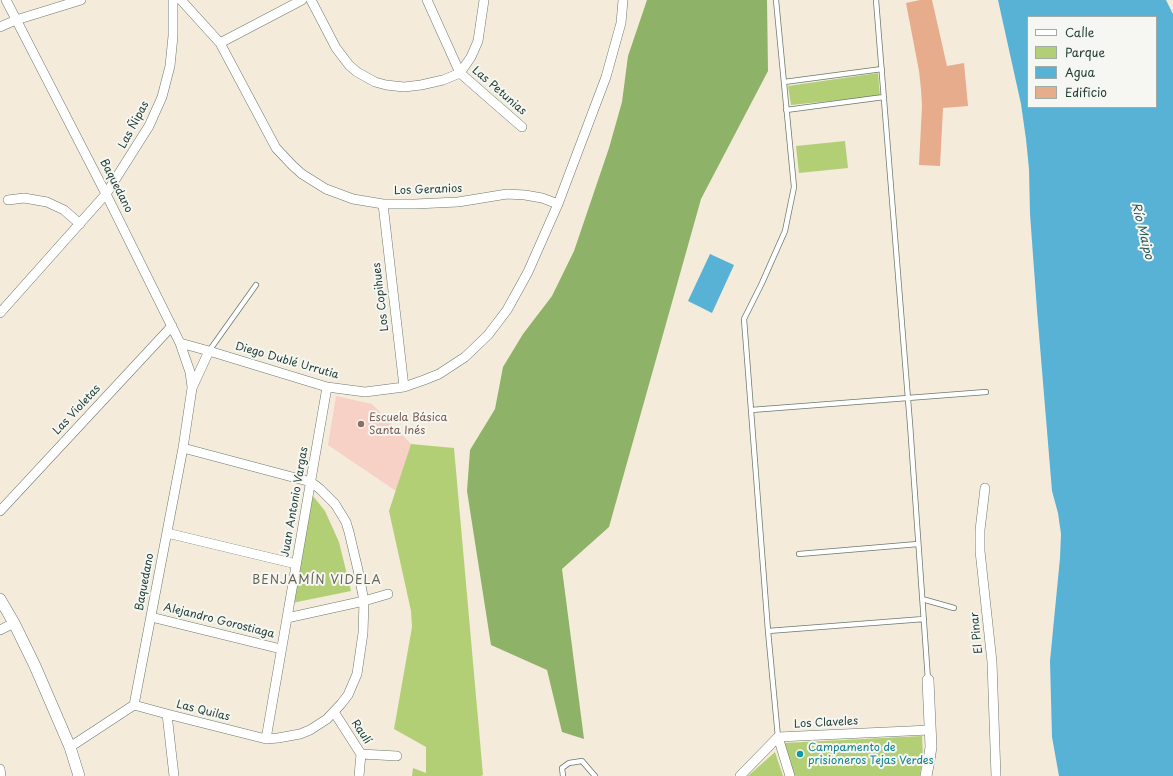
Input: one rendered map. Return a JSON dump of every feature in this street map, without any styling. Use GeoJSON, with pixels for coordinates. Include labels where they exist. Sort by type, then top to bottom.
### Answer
{"type":"FeatureCollection","features":[{"type":"Feature","properties":{"kind":"street","name":"Baquedano"},"geometry":{"type":"LineString","coordinates":[[6,0],[172,326],[180,343],[190,372],[192,388],[183,448],[134,705]]}},
{"type":"Feature","properties":{"kind":"street"},"geometry":{"type":"LineString","coordinates":[[0,27],[16,20],[81,0]]}},
{"type":"Feature","properties":{"kind":"street","name":"Las Ñipas"},"geometry":{"type":"LineString","coordinates":[[0,313],[106,194],[149,126],[162,97],[170,66],[172,50],[173,0]]}},
{"type":"Feature","properties":{"kind":"street","name":"Los Geranios"},"geometry":{"type":"LineString","coordinates":[[181,0],[220,42],[276,148],[293,166],[313,182],[339,195],[361,201],[382,204],[458,202],[507,194],[525,194],[558,204]]}},
{"type":"Feature","properties":{"kind":"street"},"geometry":{"type":"LineString","coordinates":[[220,42],[302,0]]}},
{"type":"Feature","properties":{"kind":"street"},"geometry":{"type":"LineString","coordinates":[[311,0],[336,48],[342,57],[357,72],[366,78],[386,85],[404,87],[443,80],[460,73],[471,58],[478,41],[484,0]]}},
{"type":"Feature","properties":{"kind":"street"},"geometry":{"type":"LineString","coordinates":[[427,0],[460,73]]}},
{"type":"Feature","properties":{"kind":"street"},"geometry":{"type":"LineString","coordinates":[[558,204],[606,77],[621,23],[623,0]]}},
{"type":"Feature","properties":{"kind":"street","name":"Las Petunias"},"geometry":{"type":"LineString","coordinates":[[460,73],[522,127]]}},
{"type":"Feature","properties":{"kind":"street"},"geometry":{"type":"LineString","coordinates":[[8,200],[24,198],[47,202],[64,210],[80,224]]}},
{"type":"Feature","properties":{"kind":"street","name":"Los Copihues"},"geometry":{"type":"LineString","coordinates":[[382,204],[404,387]]}},
{"type":"Feature","properties":{"kind":"street","name":"Diego Dublé Urrutia"},"geometry":{"type":"LineString","coordinates":[[180,343],[327,387],[365,392],[404,387],[424,380],[452,366],[465,357],[488,336],[507,310],[528,272],[558,204]]}},
{"type":"Feature","properties":{"kind":"street","name":"Las Violetas"},"geometry":{"type":"LineString","coordinates":[[0,511],[172,326]]}},
{"type":"Feature","properties":{"kind":"street","name":"Baquedano"},"geometry":{"type":"LineString","coordinates":[[192,388],[209,351]]}},
{"type":"Feature","properties":{"kind":"street","name":"Juan Antonio Vargas"},"geometry":{"type":"LineString","coordinates":[[266,739],[327,387]]}},
{"type":"Feature","properties":{"kind":"street"},"geometry":{"type":"LineString","coordinates":[[183,448],[311,482]]}},
{"type":"Feature","properties":{"kind":"street","name":"Las Quilas"},"geometry":{"type":"LineString","coordinates":[[134,705],[266,739],[289,737],[300,734],[320,724],[334,712],[348,695],[356,674],[363,633],[364,601],[346,522],[335,504],[328,496],[311,482]]}},
{"type":"Feature","properties":{"kind":"street","name":"El Pinar"},"geometry":{"type":"LineString","coordinates":[[985,488],[980,523],[980,551],[992,662],[996,776]]}},
{"type":"Feature","properties":{"kind":"street"},"geometry":{"type":"LineString","coordinates":[[167,533],[296,564]]}},
{"type":"Feature","properties":{"kind":"street"},"geometry":{"type":"LineString","coordinates":[[287,618],[364,601],[388,594]]}},
{"type":"Feature","properties":{"kind":"street"},"geometry":{"type":"LineString","coordinates":[[0,599],[14,623],[35,666],[70,747],[79,776]]}},
{"type":"Feature","properties":{"kind":"street","name":"Alejandro Gorostiaga"},"geometry":{"type":"LineString","coordinates":[[151,617],[281,650]]}},
{"type":"Feature","properties":{"kind":"street"},"geometry":{"type":"LineString","coordinates":[[0,630],[14,623]]}},
{"type":"Feature","properties":{"kind":"street"},"geometry":{"type":"LineString","coordinates":[[926,776],[931,747],[928,680]]}},
{"type":"Feature","properties":{"kind":"street"},"geometry":{"type":"LineString","coordinates":[[70,747],[134,705]]}},
{"type":"Feature","properties":{"kind":"street","name":"Raulí"},"geometry":{"type":"LineString","coordinates":[[334,712],[361,754],[397,756]]}},
{"type":"Feature","properties":{"kind":"street"},"geometry":{"type":"LineString","coordinates":[[167,714],[174,776]]}},
{"type":"Feature","properties":{"kind":"street","name":"Los Claveles"},"geometry":{"type":"LineString","coordinates":[[778,737],[930,730]]}},
{"type":"Feature","properties":{"kind":"street"},"geometry":{"type":"LineString","coordinates":[[740,776],[778,737],[790,776]]}},
{"type":"Feature","properties":{"kind":"street"},"geometry":{"type":"LineString","coordinates":[[359,776],[361,754]]}},
{"type":"Feature","properties":{"kind":"street"},"geometry":{"type":"LineString","coordinates":[[0,769],[1,776]]}},
{"type":"Feature","properties":{"kind":"lane"},"geometry":{"type":"LineString","coordinates":[[776,0],[794,187],[785,231],[744,319],[768,631],[778,737]]}},
{"type":"Feature","properties":{"kind":"lane"},"geometry":{"type":"LineString","coordinates":[[876,0],[908,398],[928,680]]}},
{"type":"Feature","properties":{"kind":"lane"},"geometry":{"type":"LineString","coordinates":[[784,82],[882,69]]}},
{"type":"Feature","properties":{"kind":"lane"},"geometry":{"type":"LineString","coordinates":[[786,110],[884,97]]}},
{"type":"Feature","properties":{"kind":"lane"},"geometry":{"type":"LineString","coordinates":[[209,351],[256,285]]}},
{"type":"Feature","properties":{"kind":"lane"},"geometry":{"type":"LineString","coordinates":[[751,410],[986,392]]}},
{"type":"Feature","properties":{"kind":"lane"},"geometry":{"type":"LineString","coordinates":[[799,554],[918,544]]}},
{"type":"Feature","properties":{"kind":"lane"},"geometry":{"type":"LineString","coordinates":[[922,599],[954,608]]}},
{"type":"Feature","properties":{"kind":"lane"},"geometry":{"type":"LineString","coordinates":[[768,631],[924,619]]}},
{"type":"Feature","properties":{"kind":"lane"},"geometry":{"type":"LineString","coordinates":[[562,776],[562,768],[569,763],[582,761],[595,776]]}},
{"type":"Feature","properties":{"kind":"shaded area","name":"Escuela Básica Santa Inés"},"geometry":{"type":"Polygon","coordinates":[[[336,396],[372,404],[411,444],[396,491],[328,445],[336,396]]]}},
{"type":"Feature","properties":{"kind":"green space"},"geometry":{"type":"Polygon","coordinates":[[[647,0],[767,0],[768,71],[701,199],[609,527],[562,569],[584,739],[562,732],[547,670],[491,645],[467,491],[470,450],[495,409],[503,367],[523,334],[552,296],[574,251],[609,148],[622,102],[628,56],[647,0]]]}},
{"type":"Feature","properties":{"kind":"green space"},"geometry":{"type":"Polygon","coordinates":[[[878,73],[880,96],[791,105],[788,86],[878,73]]]}},
{"type":"Feature","properties":{"kind":"green space"},"geometry":{"type":"Polygon","coordinates":[[[845,141],[848,168],[799,173],[796,146],[845,141]]]}},
{"type":"Feature","properties":{"kind":"green space"},"geometry":{"type":"Polygon","coordinates":[[[411,444],[454,448],[483,775],[481,776],[412,776],[413,768],[426,773],[426,747],[394,729],[412,627],[411,611],[389,511],[411,444]]]}},
{"type":"Feature","properties":{"kind":"green space"},"geometry":{"type":"Polygon","coordinates":[[[313,496],[325,511],[339,542],[351,591],[292,603],[313,496]]]}},
{"type":"Feature","properties":{"kind":"green space"},"geometry":{"type":"Polygon","coordinates":[[[922,736],[923,755],[920,776],[795,776],[784,743],[922,736]]]}},
{"type":"Feature","properties":{"kind":"green space"},"geometry":{"type":"Polygon","coordinates":[[[775,752],[783,776],[748,776],[775,752]]]}},
{"type":"Feature","properties":{"kind":"water","name":"Río Maipo"},"geometry":{"type":"Polygon","coordinates":[[[998,0],[1166,0],[1173,14],[1173,776],[1059,776],[1052,737],[1050,661],[1061,534],[1058,513],[1052,491],[1037,310],[1026,139],[1021,104],[998,0]]]}},
{"type":"Feature","properties":{"kind":"water"},"geometry":{"type":"Polygon","coordinates":[[[710,254],[734,265],[712,313],[688,301],[710,254]]]}},
{"type":"Feature","properties":{"kind":"building"},"geometry":{"type":"Polygon","coordinates":[[[920,0],[932,0],[947,66],[964,63],[968,106],[943,108],[940,166],[919,165],[922,106],[921,89],[906,3],[920,0]]]}},
{"type":"Feature","properties":{"kind":"place","name":"Escuela Básica Santa Inés"},"geometry":{"type":"Point","coordinates":[361,424]}},
{"type":"Feature","properties":{"kind":"place","name":"Campamento de prisioneros Tejas Verdes"},"geometry":{"type":"Point","coordinates":[800,754]}},
{"type":"Feature","properties":{"kind":"district","name":"BENJAMÍN VIDELA"},"geometry":{"type":"Point","coordinates":[317,581]}}]}
